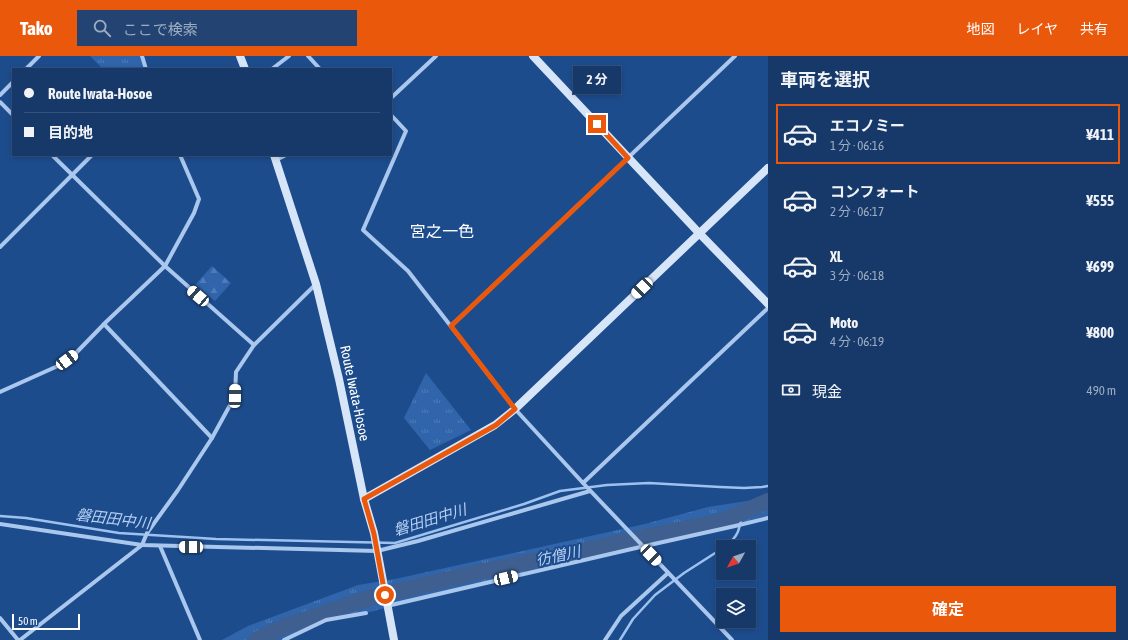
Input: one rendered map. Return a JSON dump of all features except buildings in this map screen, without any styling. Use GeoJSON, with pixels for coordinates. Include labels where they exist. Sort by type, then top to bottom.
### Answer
{"type":"FeatureCollection","features":[{"type":"Feature","properties":{"kind":"street"},"geometry":{"type":"LineString","coordinates":[[27,68],[40,56]]}},
{"type":"Feature","properties":{"kind":"street"},"geometry":{"type":"LineString","coordinates":[[142,56],[146,68]]}},
{"type":"Feature","properties":{"kind":"street"},"geometry":{"type":"LineString","coordinates":[[240,56],[245,68]]}},
{"type":"Feature","properties":{"kind":"street"},"geometry":{"type":"LineString","coordinates":[[273,68],[289,56]]}},
{"type":"Feature","properties":{"kind":"street"},"geometry":{"type":"LineString","coordinates":[[308,56],[319,68]]}},
{"type":"Feature","properties":{"kind":"street"},"geometry":{"type":"LineString","coordinates":[[392,97],[436,56]]}},
{"type":"Feature","properties":{"kind":"street"},"geometry":{"type":"LineString","coordinates":[[533,56],[699,233],[768,304]]}},
{"type":"Feature","properties":{"kind":"street"},"geometry":{"type":"LineString","coordinates":[[451,326],[735,56]]}},
{"type":"Feature","properties":{"kind":"street"},"geometry":{"type":"LineString","coordinates":[[0,96],[12,83]]}},
{"type":"Feature","properties":{"kind":"street"},"geometry":{"type":"LineString","coordinates":[[0,102],[12,114]]}},
{"type":"Feature","properties":{"kind":"street"},"geometry":{"type":"LineString","coordinates":[[392,115],[406,131],[363,230],[408,271],[515,409],[732,640]]}},
{"type":"Feature","properties":{"kind":"street"},"geometry":{"type":"LineString","coordinates":[[53,156],[165,266],[254,345]]}},
{"type":"Feature","properties":{"kind":"street"},"geometry":{"type":"LineString","coordinates":[[0,247],[91,156]]}},
{"type":"Feature","properties":{"kind":"street"},"geometry":{"type":"LineString","coordinates":[[0,392],[60,365],[75,354],[165,266],[194,213],[199,199],[180,156]]}},
{"type":"Feature","properties":{"kind":"street","name":"Route Iwata-Hosoe"},"geometry":{"type":"LineString","coordinates":[[275,158],[316,284],[339,379],[364,499],[374,534],[394,640]]}},
{"type":"Feature","properties":{"kind":"street"},"geometry":{"type":"LineString","coordinates":[[364,499],[496,425],[515,409],[768,168]]}},
{"type":"Feature","properties":{"kind":"street"},"geometry":{"type":"LineString","coordinates":[[0,618],[19,640],[142,545],[147,533],[178,490],[212,438],[235,396],[236,372],[254,345],[316,284]]}},
{"type":"Feature","properties":{"kind":"street"},"geometry":{"type":"LineString","coordinates":[[583,483],[768,308]]}},
{"type":"Feature","properties":{"kind":"street"},"geometry":{"type":"LineString","coordinates":[[104,324],[212,438]]}},
{"type":"Feature","properties":{"kind":"street"},"geometry":{"type":"LineString","coordinates":[[0,524],[142,545],[377,551],[418,541],[590,490]]}},
{"type":"Feature","properties":{"kind":"street"},"geometry":{"type":"LineString","coordinates":[[387,606],[768,518]]}},
{"type":"Feature","properties":{"kind":"street"},"geometry":{"type":"LineString","coordinates":[[160,546],[200,640]]}},
{"type":"Feature","properties":{"kind":"street"},"geometry":{"type":"LineString","coordinates":[[605,640],[621,616],[668,573]]}},
{"type":"Feature","properties":{"kind":"street"},"geometry":{"type":"LineString","coordinates":[[284,640],[326,620],[366,613]]}},
{"type":"Feature","properties":{"kind":"green space"},"geometry":{"type":"Polygon","coordinates":[[[90,56],[143,56],[147,68],[102,68],[90,56]]]}},
{"type":"Feature","properties":{"kind":"green space"},"geometry":{"type":"Polygon","coordinates":[[[212,266],[231,283],[215,301],[195,285],[212,266]]]}},
{"type":"Feature","properties":{"kind":"green space"},"geometry":{"type":"Polygon","coordinates":[[[426,373],[471,430],[430,450],[404,418],[426,373]]]}},
{"type":"Feature","properties":{"kind":"green space"},"geometry":{"type":"Polygon","coordinates":[[[768,495],[768,516],[423,598],[362,614],[326,620],[284,640],[222,640],[248,626],[358,585],[395,579],[645,524],[708,507],[760,499],[768,495]]]}},
{"type":"Feature","properties":{"kind":"waterway","name":"磐田田中川"},"geometry":{"type":"LineString","coordinates":[[0,516],[26,518],[119,533],[216,539],[395,543],[524,504],[560,491],[607,485],[649,483],[744,488],[768,486]]}},
{"type":"Feature","properties":{"kind":"waterway","name":"彷僧川"},"geometry":{"type":"LineString","coordinates":[[256,640],[286,626],[369,598],[475,573],[722,521],[768,501]]}},
{"type":"Feature","properties":{"kind":"waterway"},"geometry":{"type":"LineString","coordinates":[[733,540],[738,532],[742,512]]}},
{"type":"Feature","properties":{"kind":"waterway"},"geometry":{"type":"LineString","coordinates":[[620,640],[633,619],[655,595],[684,573],[716,552]]}},
{"type":"Feature","properties":{"kind":"district","name":"宮之一色"},"geometry":{"type":"Point","coordinates":[442,231]}},
{"type":"Feature","properties":{"kind":"route"},"geometry":{"type":"LineString","coordinates":[[385,595],[374,534],[364,499],[496,425],[515,409],[451,326],[628,158],[597,124]]}}]}
